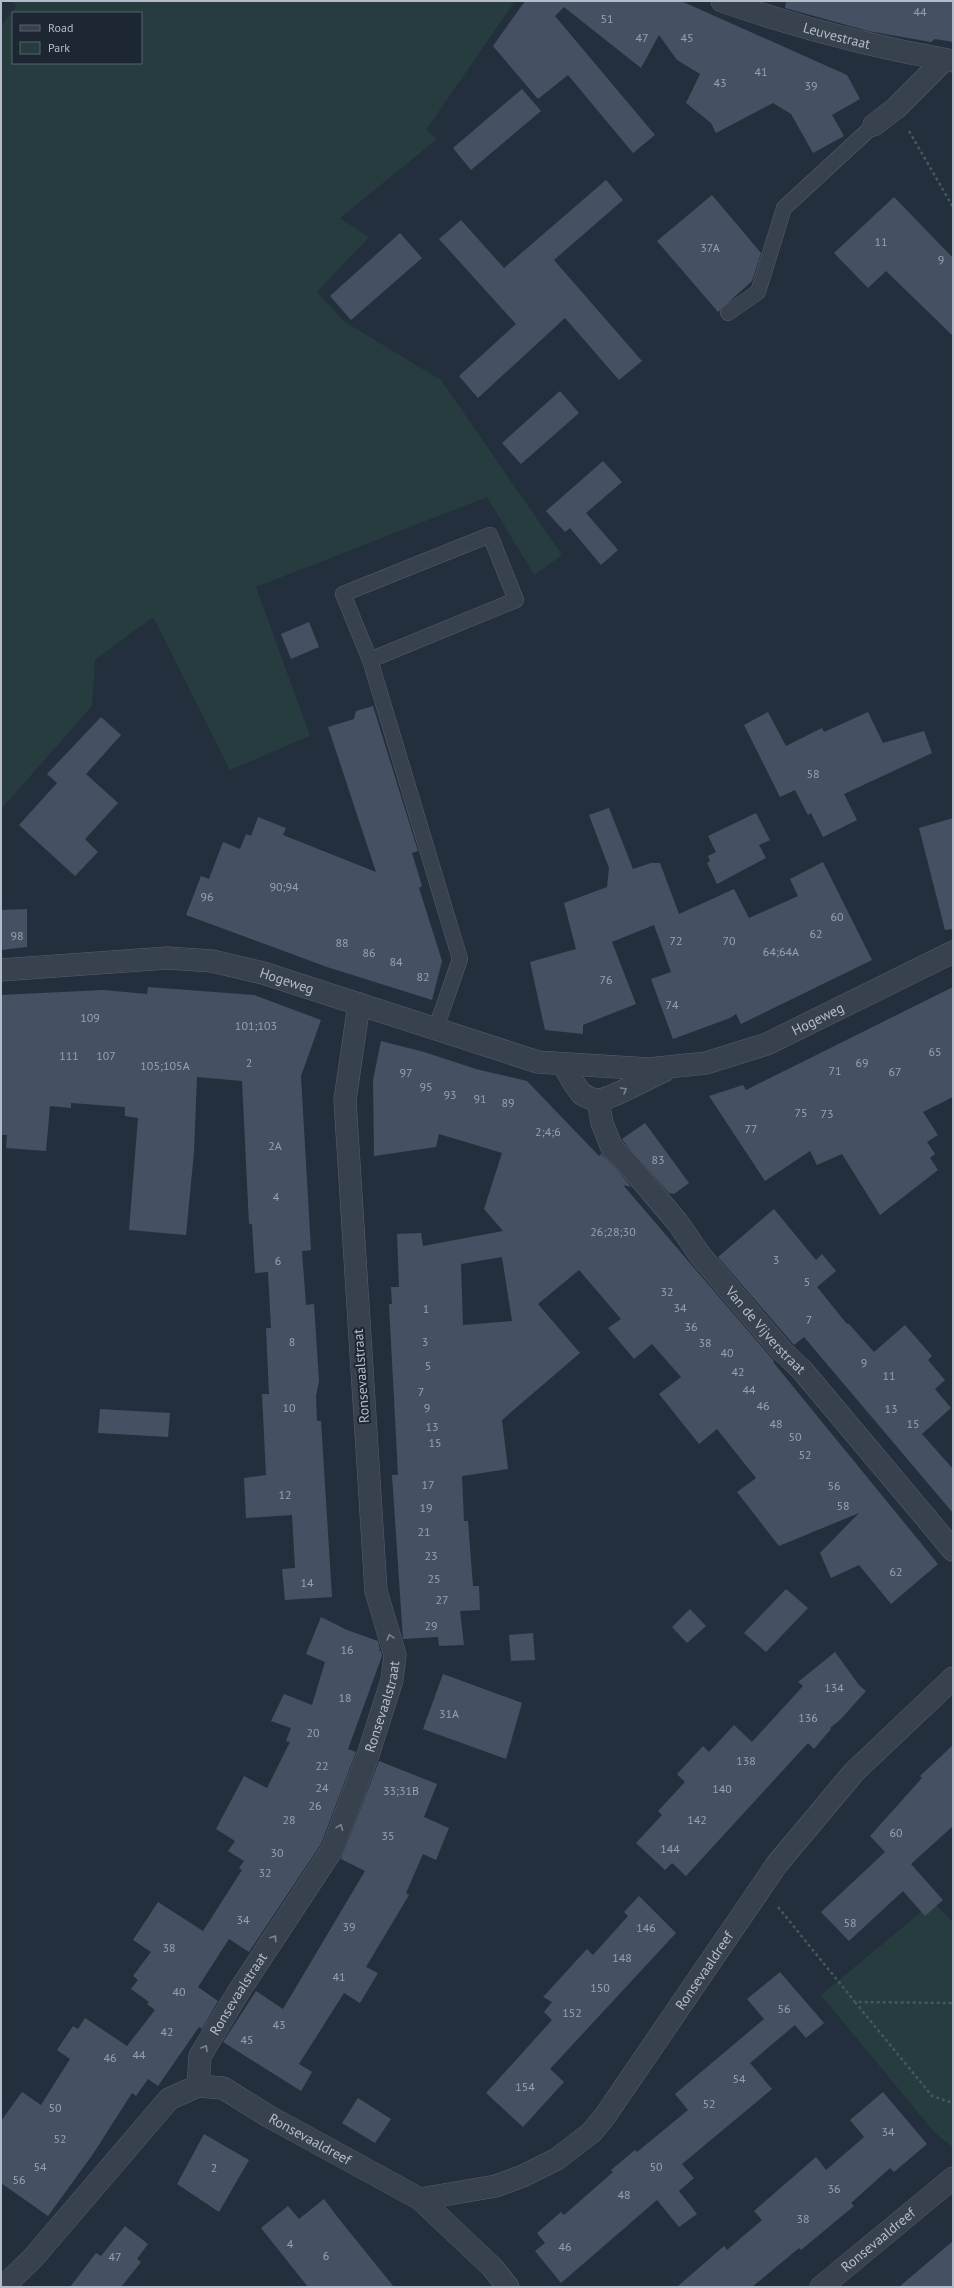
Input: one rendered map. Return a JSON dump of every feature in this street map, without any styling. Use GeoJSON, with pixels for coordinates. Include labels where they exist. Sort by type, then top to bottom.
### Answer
{"type":"FeatureCollection","features":[{"type":"Feature","properties":{"kind":"street","name":"Leuvestraat"},"geometry":{"type":"LineString","coordinates":[[722,1],[790,24],[878,48],[948,61]]}},
{"type":"Feature","properties":{"kind":"street"},"geometry":{"type":"LineString","coordinates":[[874,124],[896,108],[948,61]]}},
{"type":"Feature","properties":{"kind":"street","name":"Hogeweg"},"geometry":{"type":"LineString","coordinates":[[1,970],[168,958],[212,961],[263,973],[538,1062],[649,1069],[706,1063],[767,1044],[953,952]]}},
{"type":"Feature","properties":{"kind":"street","name":"Ronsevaalstraat"},"geometry":{"type":"LineString","coordinates":[[198,2086],[200,2056],[239,1991],[332,1850],[368,1755],[392,1680],[395,1655],[376,1591],[345,1100],[359,1004]]}},
{"type":"Feature","properties":{"kind":"street"},"geometry":{"type":"LineString","coordinates":[[563,1064],[572,1081],[582,1094],[598,1100]]}},
{"type":"Feature","properties":{"kind":"street","name":"Hogeweg"},"geometry":{"type":"LineString","coordinates":[[598,1100],[615,1096],[640,1081],[676,1066]]}},
{"type":"Feature","properties":{"kind":"street","name":"Van de Vijverstraat"},"geometry":{"type":"LineString","coordinates":[[598,1100],[602,1123],[612,1148],[629,1165],[678,1223],[700,1255],[782,1351],[802,1370],[953,1550]]}},
{"type":"Feature","properties":{"kind":"street","name":"Ronsevaaldreef"},"geometry":{"type":"LineString","coordinates":[[420,2199],[496,2186],[523,2176],[557,2159],[592,2132],[777,1864],[854,1772],[953,1678]]}},
{"type":"Feature","properties":{"kind":"street"},"geometry":{"type":"LineString","coordinates":[[3,2287],[33,2258],[169,2099],[198,2086]]}},
{"type":"Feature","properties":{"kind":"street","name":"Ronsevaaldreef"},"geometry":{"type":"LineString","coordinates":[[198,2086],[223,2088],[268,2116],[420,2199],[492,2267],[508,2287]]}},
{"type":"Feature","properties":{"kind":"street","name":"Ronsevaaldreef"},"geometry":{"type":"LineString","coordinates":[[821,2287],[953,2178]]}},
{"type":"Feature","properties":{"kind":"lane"},"geometry":{"type":"LineString","coordinates":[[728,313],[758,292],[784,208],[874,124]]}},
{"type":"Feature","properties":{"kind":"lane"},"geometry":{"type":"LineString","coordinates":[[370,660],[516,600],[490,535],[344,594],[370,660],[460,959],[436,1028]]}},
{"type":"Feature","properties":{"kind":"path"},"geometry":{"type":"LineString","coordinates":[[896,108],[953,207]]}},
{"type":"Feature","properties":{"kind":"path"},"geometry":{"type":"LineString","coordinates":[[761,1887],[932,2096],[953,2102]]}},
{"type":"Feature","properties":{"kind":"path"},"geometry":{"type":"LineString","coordinates":[[855,2002],[953,2003]]}},
{"type":"Feature","properties":{"kind":"green space"},"geometry":{"type":"Polygon","coordinates":[[[11,1],[515,1],[426,130],[437,139],[340,218],[369,237],[317,292],[345,322],[441,380],[562,555],[534,575],[487,497],[256,587],[310,736],[230,770],[153,617],[95,660],[92,706],[2,808],[1,26],[12,12],[12,64],[142,64],[142,12],[12,12],[17,6],[11,1]]]}},
{"type":"Feature","properties":{"kind":"green space"},"geometry":{"type":"Polygon","coordinates":[[[933,1902],[953,1922],[953,2147],[935,2133],[821,1995],[933,1902]]]}},
{"type":"Feature","properties":{"kind":"building"},"geometry":{"type":"Polygon","coordinates":[[[525,1],[681,1],[847,75],[860,99],[832,115],[844,136],[813,153],[791,114],[773,103],[716,133],[711,123],[686,103],[700,74],[677,60],[659,35],[641,68],[564,7],[555,16],[655,135],[633,153],[568,75],[538,99],[493,46],[525,1]]]}},
{"type":"Feature","properties":{"kind":"building"},"geometry":{"type":"Polygon","coordinates":[[[786,1],[953,1],[953,42],[935,39],[931,42],[868,31],[785,8],[786,1]]]}},
{"type":"Feature","properties":{"kind":"building"},"geometry":{"type":"Polygon","coordinates":[[[522,89],[541,111],[471,170],[453,148],[522,89]]]}},
{"type":"Feature","properties":{"kind":"building"},"geometry":{"type":"Polygon","coordinates":[[[606,180],[623,200],[554,260],[642,361],[619,380],[565,318],[478,398],[459,376],[516,324],[439,239],[461,220],[504,268],[606,180]]]}},
{"type":"Feature","properties":{"kind":"building"},"geometry":{"type":"Polygon","coordinates":[[[712,195],[761,253],[752,281],[718,312],[657,241],[712,195]]]}},
{"type":"Feature","properties":{"kind":"building"},"geometry":{"type":"Polygon","coordinates":[[[894,197],[953,258],[953,336],[886,271],[868,288],[834,253],[894,197]]]}},
{"type":"Feature","properties":{"kind":"building"},"geometry":{"type":"Polygon","coordinates":[[[400,233],[422,258],[351,320],[330,296],[400,233]]]}},
{"type":"Feature","properties":{"kind":"building"},"geometry":{"type":"Polygon","coordinates":[[[560,391],[579,413],[521,464],[502,443],[560,391]]]}},
{"type":"Feature","properties":{"kind":"building"},"geometry":{"type":"Polygon","coordinates":[[[603,461],[622,482],[586,513],[618,550],[601,565],[570,528],[565,532],[546,511],[603,461]]]}},
{"type":"Feature","properties":{"kind":"building"},"geometry":{"type":"Polygon","coordinates":[[[309,622],[319,647],[291,659],[281,634],[309,622]]]}},
{"type":"Feature","properties":{"kind":"building"},"geometry":{"type":"Polygon","coordinates":[[[373,706],[418,851],[412,853],[422,886],[419,888],[442,961],[432,1000],[327,967],[186,915],[201,876],[209,879],[223,842],[240,849],[246,834],[251,836],[258,817],[286,828],[283,835],[376,872],[328,727],[354,719],[356,711],[373,706]]]}},
{"type":"Feature","properties":{"kind":"building"},"geometry":{"type":"Polygon","coordinates":[[[768,712],[786,746],[822,728],[824,732],[868,712],[883,743],[924,731],[932,753],[844,794],[857,820],[823,837],[811,813],[808,815],[795,790],[780,797],[744,725],[768,712]]]}},
{"type":"Feature","properties":{"kind":"building"},"geometry":{"type":"Polygon","coordinates":[[[101,717],[121,735],[86,774],[118,803],[85,839],[98,852],[75,876],[19,825],[57,783],[47,774],[101,717]]]}},
{"type":"Feature","properties":{"kind":"building"},"geometry":{"type":"Polygon","coordinates":[[[609,808],[633,869],[651,863],[660,863],[679,914],[734,889],[749,918],[798,896],[790,879],[823,862],[872,960],[741,1024],[736,1014],[730,1018],[673,1039],[651,979],[671,972],[654,925],[612,942],[636,1004],[583,1025],[583,1034],[545,1030],[530,962],[576,949],[564,903],[607,887],[609,868],[589,815],[609,808]]]}},
{"type":"Feature","properties":{"kind":"building"},"geometry":{"type":"Polygon","coordinates":[[[756,813],[770,840],[759,845],[766,858],[717,884],[707,863],[710,861],[708,856],[716,852],[708,836],[756,813]]]}},
{"type":"Feature","properties":{"kind":"building"},"geometry":{"type":"Polygon","coordinates":[[[953,818],[953,929],[945,930],[919,828],[953,818]]]}},
{"type":"Feature","properties":{"kind":"building"},"geometry":{"type":"Polygon","coordinates":[[[27,909],[27,947],[1,950],[1,910],[27,909]]]}},
{"type":"Feature","properties":{"kind":"building"},"geometry":{"type":"Polygon","coordinates":[[[148,987],[254,995],[321,1020],[301,1076],[311,1250],[302,1251],[306,1305],[314,1304],[319,1381],[316,1396],[317,1421],[321,1421],[332,1597],[285,1600],[282,1569],[295,1568],[292,1515],[246,1518],[244,1478],[266,1475],[262,1394],[269,1394],[266,1328],[271,1328],[268,1272],[255,1273],[252,1224],[249,1224],[242,1081],[197,1077],[194,1152],[186,1235],[129,1230],[138,1118],[125,1116],[125,1107],[71,1103],[71,1108],[50,1106],[46,1151],[6,1148],[7,1135],[1,1135],[1,995],[103,990],[147,994],[148,987]]]}},
{"type":"Feature","properties":{"kind":"building"},"geometry":{"type":"Polygon","coordinates":[[[953,987],[953,1097],[923,1112],[938,1135],[927,1142],[935,1154],[930,1158],[938,1170],[880,1215],[842,1154],[817,1165],[810,1151],[765,1181],[709,1096],[743,1085],[746,1090],[953,987]]]}},
{"type":"Feature","properties":{"kind":"building"},"geometry":{"type":"Polygon","coordinates":[[[381,1041],[424,1052],[476,1069],[527,1081],[599,1156],[601,1154],[620,1173],[631,1187],[623,1185],[774,1361],[773,1362],[938,1564],[891,1604],[859,1565],[831,1578],[820,1553],[859,1513],[779,1546],[737,1492],[756,1478],[717,1429],[699,1444],[659,1394],[681,1377],[652,1344],[634,1359],[608,1328],[621,1319],[579,1270],[538,1304],[580,1353],[502,1420],[508,1469],[462,1476],[464,1521],[468,1521],[473,1586],[479,1586],[480,1610],[460,1611],[464,1645],[439,1646],[438,1637],[403,1639],[392,1475],[398,1475],[389,1304],[392,1304],[391,1287],[399,1287],[397,1234],[421,1233],[423,1246],[503,1231],[484,1209],[502,1153],[439,1134],[436,1147],[374,1156],[373,1080],[381,1041]],[[502,1257],[461,1264],[463,1325],[512,1321],[502,1257]]]}},
{"type":"Feature","properties":{"kind":"building"},"geometry":{"type":"Polygon","coordinates":[[[645,1123],[689,1183],[674,1194],[669,1193],[622,1139],[645,1123]]]}},
{"type":"Feature","properties":{"kind":"building"},"geometry":{"type":"Polygon","coordinates":[[[774,1209],[816,1260],[822,1254],[836,1271],[817,1287],[847,1324],[848,1323],[874,1352],[905,1325],[932,1356],[928,1360],[945,1380],[935,1389],[951,1408],[922,1434],[953,1469],[953,1513],[804,1337],[794,1345],[718,1257],[774,1209]]]}},
{"type":"Feature","properties":{"kind":"building"},"geometry":{"type":"Polygon","coordinates":[[[100,1409],[170,1413],[168,1437],[98,1433],[100,1409]]]}},
{"type":"Feature","properties":{"kind":"building"},"geometry":{"type":"Polygon","coordinates":[[[786,1589],[808,1608],[766,1652],[744,1633],[786,1589]]]}},
{"type":"Feature","properties":{"kind":"building"},"geometry":{"type":"Polygon","coordinates":[[[690,1609],[706,1626],[687,1643],[672,1627],[690,1609]]]}},
{"type":"Feature","properties":{"kind":"building"},"geometry":{"type":"Polygon","coordinates":[[[321,1617],[347,1630],[378,1641],[380,1650],[377,1650],[381,1651],[382,1656],[348,1749],[356,1752],[321,1844],[249,1952],[229,1939],[198,1987],[218,2001],[202,2029],[199,2027],[158,2086],[148,2079],[136,2096],[132,2093],[93,2154],[48,2216],[1,2183],[1,2121],[22,2092],[41,2105],[70,2059],[57,2050],[73,2026],[78,2029],[85,2018],[127,2046],[155,2010],[147,2004],[149,2002],[131,1989],[138,1980],[133,1976],[151,1952],[133,1940],[158,1902],[203,1931],[242,1870],[239,1868],[244,1861],[228,1851],[235,1841],[216,1829],[244,1776],[267,1788],[290,1742],[286,1741],[291,1728],[271,1721],[284,1694],[312,1705],[325,1662],[306,1654],[321,1617]]]}},
{"type":"Feature","properties":{"kind":"building"},"geometry":{"type":"Polygon","coordinates":[[[533,1633],[535,1660],[511,1661],[509,1635],[533,1633]]]}},
{"type":"Feature","properties":{"kind":"building"},"geometry":{"type":"Polygon","coordinates":[[[835,1652],[859,1685],[866,1691],[840,1720],[830,1728],[831,1729],[814,1749],[808,1743],[686,1876],[672,1863],[665,1870],[636,1843],[662,1815],[658,1811],[685,1782],[677,1774],[703,1746],[709,1752],[734,1725],[752,1742],[803,1686],[798,1682],[835,1652]]]}},
{"type":"Feature","properties":{"kind":"building"},"geometry":{"type":"Polygon","coordinates":[[[443,1674],[522,1703],[506,1759],[423,1729],[443,1674]]]}},
{"type":"Feature","properties":{"kind":"building"},"geometry":{"type":"Polygon","coordinates":[[[953,1745],[953,1826],[911,1864],[943,1900],[925,1916],[903,1891],[849,1941],[821,1912],[885,1852],[870,1836],[922,1778],[920,1776],[953,1745]]]}},
{"type":"Feature","properties":{"kind":"building"},"geometry":{"type":"Polygon","coordinates":[[[379,1761],[437,1784],[424,1817],[449,1828],[436,1860],[423,1854],[406,1893],[409,1895],[366,1967],[378,1973],[360,2003],[344,1993],[299,2064],[312,2072],[301,2091],[223,2042],[256,1991],[283,2009],[365,1871],[341,1859],[379,1761]]]}},
{"type":"Feature","properties":{"kind":"building"},"geometry":{"type":"Polygon","coordinates":[[[639,1896],[676,1933],[550,2069],[564,2082],[523,2127],[486,2093],[552,2020],[544,2012],[552,2002],[543,1997],[587,1949],[593,1955],[628,1916],[624,1912],[639,1896]]]}},
{"type":"Feature","properties":{"kind":"building"},"geometry":{"type":"Polygon","coordinates":[[[780,1972],[824,2023],[806,2038],[795,2025],[750,2063],[772,2089],[682,2164],[694,2178],[679,2191],[697,2214],[679,2227],[657,2200],[561,2283],[535,2251],[545,2243],[537,2233],[561,2212],[564,2215],[613,2172],[611,2170],[635,2150],[637,2152],[688,2110],[675,2094],[764,2019],[747,1999],[780,1972]]]}},
{"type":"Feature","properties":{"kind":"building"},"geometry":{"type":"Polygon","coordinates":[[[883,2092],[927,2144],[894,2172],[890,2168],[851,2203],[854,2206],[801,2250],[799,2248],[752,2287],[677,2287],[724,2246],[727,2250],[762,2220],[754,2211],[816,2157],[826,2170],[864,2137],[850,2120],[883,2092]]]}},
{"type":"Feature","properties":{"kind":"building"},"geometry":{"type":"Polygon","coordinates":[[[358,2098],[391,2119],[375,2143],[342,2123],[358,2098]]]}},
{"type":"Feature","properties":{"kind":"building"},"geometry":{"type":"Polygon","coordinates":[[[204,2134],[249,2160],[219,2212],[177,2184],[204,2134]]]}},
{"type":"Feature","properties":{"kind":"building"},"geometry":{"type":"Polygon","coordinates":[[[324,2199],[394,2287],[308,2287],[261,2228],[288,2206],[299,2219],[324,2199]]]}},
{"type":"Feature","properties":{"kind":"building"},"geometry":{"type":"Polygon","coordinates":[[[125,2226],[148,2244],[137,2259],[141,2262],[121,2287],[70,2287],[96,2253],[101,2256],[125,2226]]]}},
{"type":"Feature","properties":{"kind":"building"},"geometry":{"type":"Polygon","coordinates":[[[953,2241],[953,2287],[899,2287],[953,2241]]]}}]}
